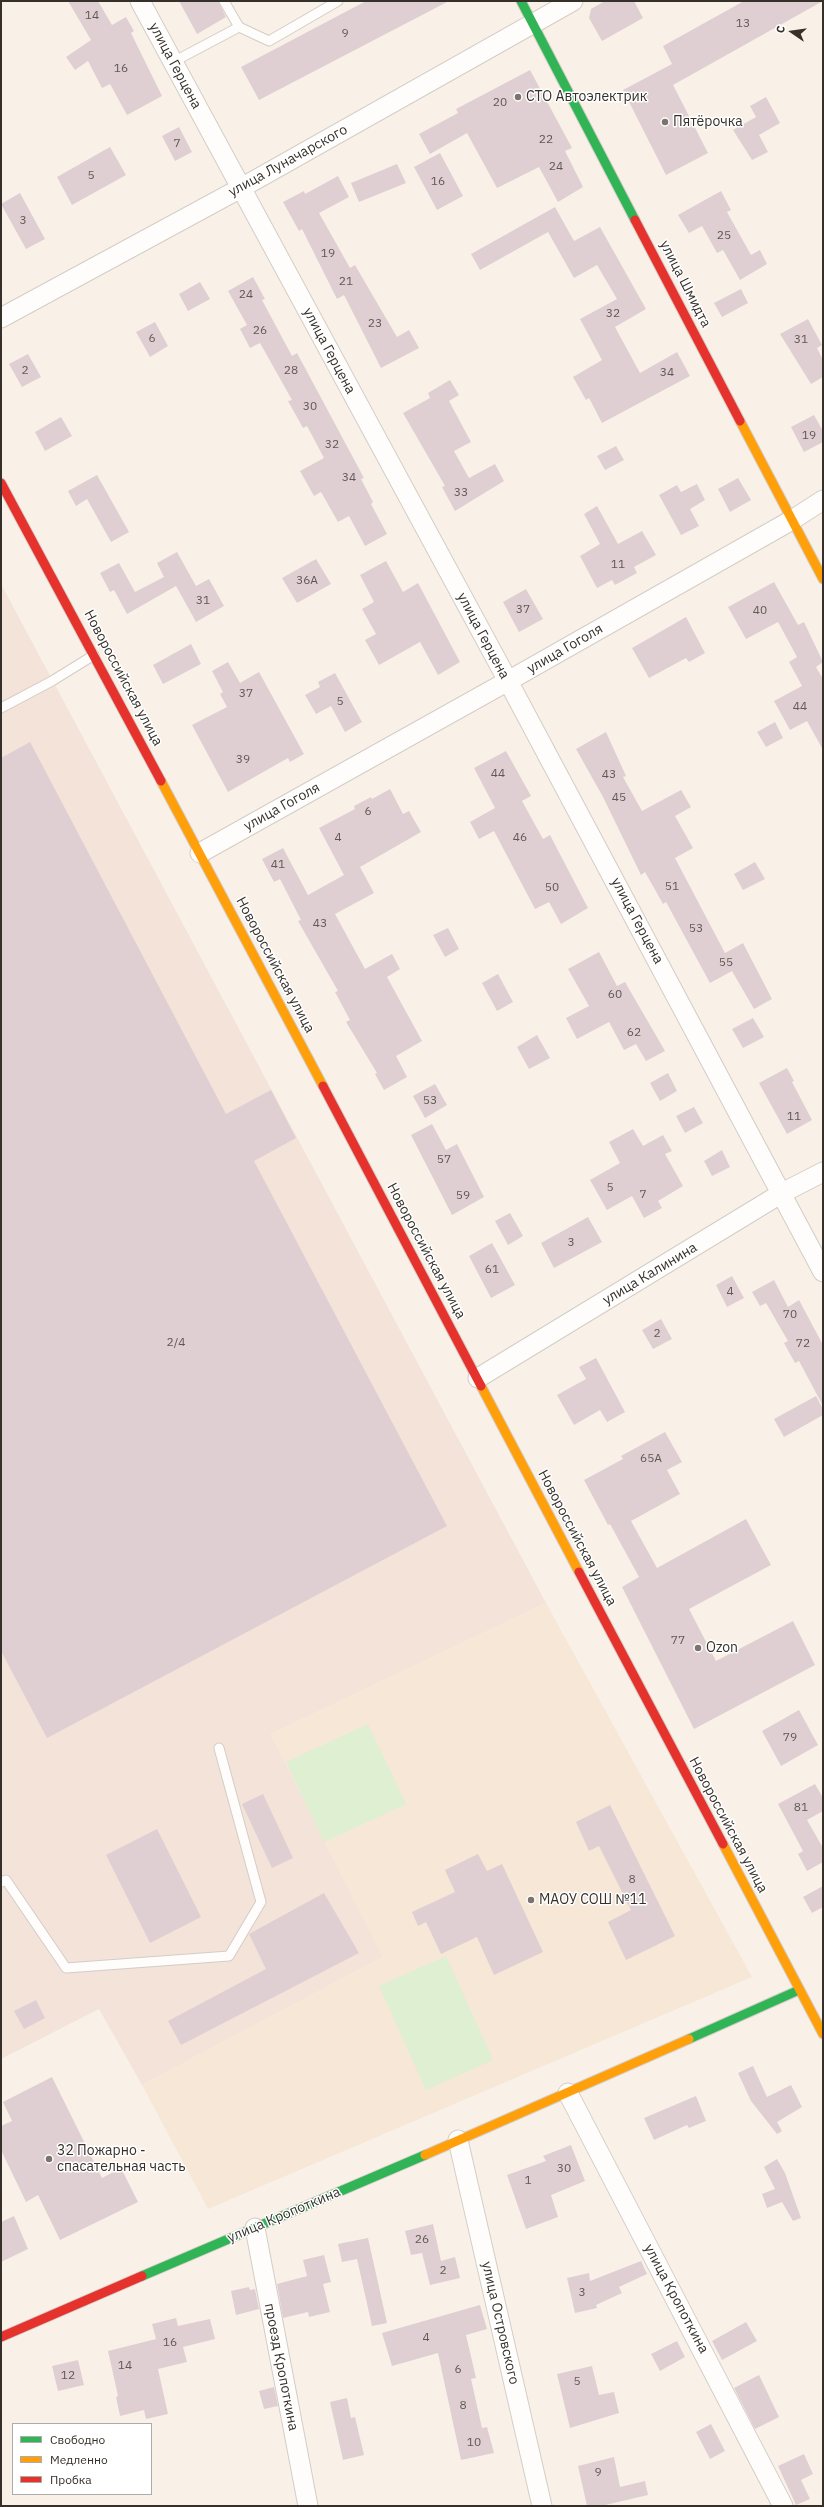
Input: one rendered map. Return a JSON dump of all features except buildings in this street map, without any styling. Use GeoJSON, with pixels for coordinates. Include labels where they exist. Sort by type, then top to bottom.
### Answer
{"type":"FeatureCollection","features":[{"type":"Feature","properties":{"kind":"main road","name":"улица Шмидта"},"geometry":{"type":"LineString","coordinates":[[522,1],[823,579]]}},
{"type":"Feature","properties":{"kind":"main road","name":"Новороссийская улица"},"geometry":{"type":"LineString","coordinates":[[1,483],[200,853],[823,2034]]}},
{"type":"Feature","properties":{"kind":"main road","name":"улица Кропоткина"},"geometry":{"type":"LineString","coordinates":[[1,2338],[568,2093],[799,1990]]}},
{"type":"Feature","properties":{"kind":"street","name":"улица Герцена"},"geometry":{"type":"LineString","coordinates":[[140,1],[508,681],[823,1272]]}},
{"type":"Feature","properties":{"kind":"street","name":"улица Луначарского"},"geometry":{"type":"LineString","coordinates":[[1,318],[241,188],[573,1]]}},
{"type":"Feature","properties":{"kind":"street","name":"улица Гоголя"},"geometry":{"type":"LineString","coordinates":[[200,853],[508,681],[792,520],[823,500]]}},
{"type":"Feature","properties":{"kind":"street","name":"улица Калинина"},"geometry":{"type":"LineString","coordinates":[[478,1378],[782,1193],[823,1172]]}},
{"type":"Feature","properties":{"kind":"street","name":"улица Кропоткина"},"geometry":{"type":"LineString","coordinates":[[568,2093],[783,2506]]}},
{"type":"Feature","properties":{"kind":"street","name":"улица Островского"},"geometry":{"type":"LineString","coordinates":[[458,2140],[542,2506]]}},
{"type":"Feature","properties":{"kind":"street","name":"проезд Кропоткина"},"geometry":{"type":"LineString","coordinates":[[255,2228],[308,2506]]}},
{"type":"Feature","properties":{"kind":"lane"},"geometry":{"type":"LineString","coordinates":[[224,1],[239,27],[269,41],[338,1]]}},
{"type":"Feature","properties":{"kind":"lane"},"geometry":{"type":"LineString","coordinates":[[173,62],[239,27]]}},
{"type":"Feature","properties":{"kind":"lane"},"geometry":{"type":"LineString","coordinates":[[1,708],[52,681],[94,655]]}},
{"type":"Feature","properties":{"kind":"lane"},"geometry":{"type":"LineString","coordinates":[[2,1878],[66,1968],[228,1956],[261,1902],[219,1748]]}},
{"type":"Feature","properties":{"kind":"shaded area"},"geometry":{"type":"Polygon","coordinates":[[[1,584],[546,1603],[271,1734],[383,1957],[142,2085],[99,2009],[1,2059],[1,584]]]}},
{"type":"Feature","properties":{"kind":"shaded area","name":"МАОУ СОШ №11"},"geometry":{"type":"Polygon","coordinates":[[[546,1603],[752,1977],[208,2209],[142,2085],[383,1957],[271,1734],[546,1603]]]}},
{"type":"Feature","properties":{"kind":"green space"},"geometry":{"type":"Polygon","coordinates":[[[368,1724],[406,1804],[324,1842],[286,1762],[368,1724]]]}},
{"type":"Feature","properties":{"kind":"green space"},"geometry":{"type":"Polygon","coordinates":[[[446,1956],[493,2060],[426,2090],[379,1986],[446,1956]]]}},
{"type":"Feature","properties":{"kind":"traffic: fast"},"geometry":{"type":"LineString","coordinates":[[521,1],[635,220]]}},
{"type":"Feature","properties":{"kind":"traffic: fast"},"geometry":{"type":"LineString","coordinates":[[689,2039],[799,1990]]}},
{"type":"Feature","properties":{"kind":"traffic: fast"},"geometry":{"type":"LineString","coordinates":[[142,2276],[425,2155]]}},
{"type":"Feature","properties":{"kind":"traffic: slow"},"geometry":{"type":"LineString","coordinates":[[740,421],[823,579]]}},
{"type":"Feature","properties":{"kind":"traffic: slow"},"geometry":{"type":"LineString","coordinates":[[161,781],[323,1086]]}},
{"type":"Feature","properties":{"kind":"traffic: slow"},"geometry":{"type":"LineString","coordinates":[[481,1386],[579,1572]]}},
{"type":"Feature","properties":{"kind":"traffic: slow"},"geometry":{"type":"LineString","coordinates":[[723,1844],[823,2034]]}},
{"type":"Feature","properties":{"kind":"traffic: slow"},"geometry":{"type":"LineString","coordinates":[[425,2155],[689,2039]]}},
{"type":"Feature","properties":{"kind":"traffic: jam"},"geometry":{"type":"LineString","coordinates":[[635,220],[740,421]]}},
{"type":"Feature","properties":{"kind":"traffic: jam"},"geometry":{"type":"LineString","coordinates":[[1,483],[161,781]]}},
{"type":"Feature","properties":{"kind":"traffic: jam"},"geometry":{"type":"LineString","coordinates":[[323,1086],[481,1386]]}},
{"type":"Feature","properties":{"kind":"traffic: jam"},"geometry":{"type":"LineString","coordinates":[[579,1572],[723,1844]]}},
{"type":"Feature","properties":{"kind":"traffic: jam"},"geometry":{"type":"LineString","coordinates":[[1,2337],[142,2276]]}},
{"type":"Feature","properties":{"kind":"place","name":"СТО Автоэлектрик"},"geometry":{"type":"Point","coordinates":[518,97]}},
{"type":"Feature","properties":{"kind":"place","name":"Пятёрочка"},"geometry":{"type":"Point","coordinates":[665,122]}},
{"type":"Feature","properties":{"kind":"place","name":"Ozon"},"geometry":{"type":"Point","coordinates":[698,1648]}},
{"type":"Feature","properties":{"kind":"place","name":"МАОУ СОШ №11"},"geometry":{"type":"Point","coordinates":[531,1900]}},
{"type":"Feature","properties":{"kind":"place","name":"32 Пожарно - спасательная часть"},"geometry":{"type":"Point","coordinates":[49,2159]}}]}
